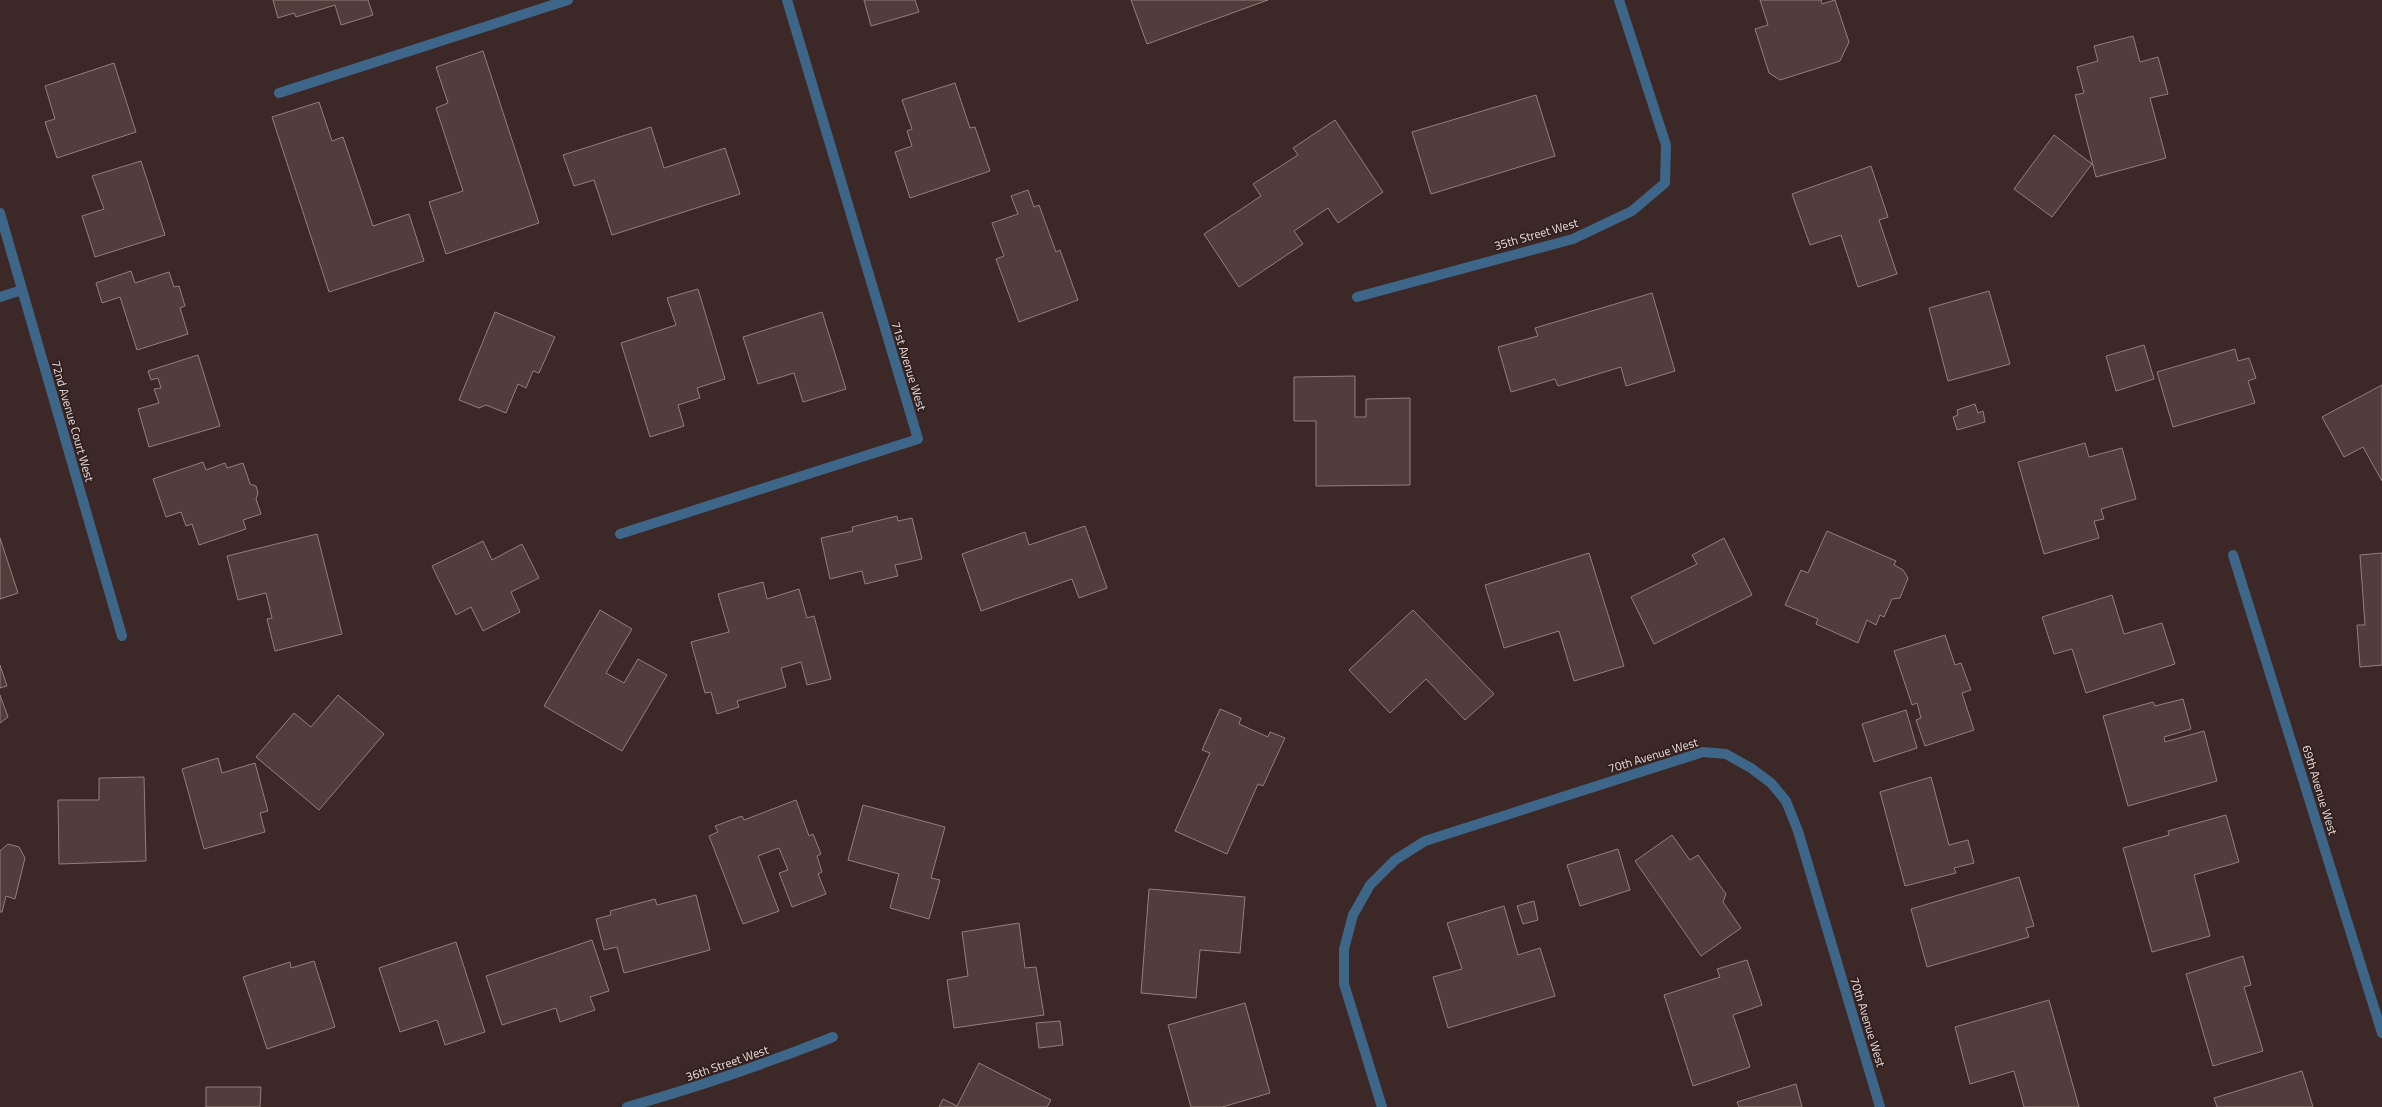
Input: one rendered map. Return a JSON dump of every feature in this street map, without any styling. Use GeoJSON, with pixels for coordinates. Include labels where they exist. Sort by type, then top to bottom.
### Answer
{"type":"FeatureCollection","features":[{"type":"Feature","properties":{"kind":"street"},"geometry":{"type":"LineString","coordinates":[[279,94],[568,0]]}},
{"type":"Feature","properties":{"kind":"street","name":"71st Avenue West"},"geometry":{"type":"LineString","coordinates":[[620,534],[918,439],[787,0]]}},
{"type":"Feature","properties":{"kind":"street","name":"35th Street West"},"geometry":{"type":"LineString","coordinates":[[1357,297],[1573,239],[1632,211],[1665,183],[1666,145],[1619,0]]}},
{"type":"Feature","properties":{"kind":"street","name":"72nd Avenue Court West"},"geometry":{"type":"LineString","coordinates":[[0,213],[122,636]]}},
{"type":"Feature","properties":{"kind":"street"},"geometry":{"type":"LineString","coordinates":[[0,297],[22,290]]}},
{"type":"Feature","properties":{"kind":"street","name":"69th Avenue West"},"geometry":{"type":"LineString","coordinates":[[2233,555],[2382,1032]]}},
{"type":"Feature","properties":{"kind":"street","name":"70th Avenue West"},"geometry":{"type":"LineString","coordinates":[[1382,1107],[1344,984],[1344,949],[1353,915],[1370,885],[1395,860],[1425,841],[1703,752],[1726,754],[1751,768],[1771,782],[1786,801],[1798,831],[1880,1107]]}},
{"type":"Feature","properties":{"kind":"street","name":"36th Street West"},"geometry":{"type":"LineString","coordinates":[[627,1107],[741,1072],[833,1037]]}},
{"type":"Feature","properties":{"kind":"building"},"geometry":{"type":"Polygon","coordinates":[[[273,0],[368,0],[373,15],[341,25],[335,5],[296,17],[294,13],[278,18],[273,0]]]}},
{"type":"Feature","properties":{"kind":"building"},"geometry":{"type":"Polygon","coordinates":[[[864,0],[915,0],[919,12],[871,26],[864,0]]]}},
{"type":"Feature","properties":{"kind":"building"},"geometry":{"type":"Polygon","coordinates":[[[1131,0],[1268,0],[1147,44],[1131,0]]]}},
{"type":"Feature","properties":{"kind":"building"},"geometry":{"type":"Polygon","coordinates":[[[1760,0],[1821,0],[1822,4],[1835,0],[1849,42],[1840,61],[1780,80],[1769,73],[1755,29],[1768,25],[1760,0]]]}},
{"type":"Feature","properties":{"kind":"building"},"geometry":{"type":"Polygon","coordinates":[[[2133,36],[2140,62],[2158,57],[2168,94],[2150,98],[2166,158],[2096,177],[2075,95],[2084,93],[2077,67],[2098,61],[2094,46],[2133,36]]]}},
{"type":"Feature","properties":{"kind":"building"},"geometry":{"type":"Polygon","coordinates":[[[483,51],[539,223],[446,254],[429,202],[463,191],[436,108],[448,103],[436,67],[483,51]]]}},
{"type":"Feature","properties":{"kind":"building"},"geometry":{"type":"Polygon","coordinates":[[[114,63],[136,132],[57,158],[45,122],[55,119],[45,86],[114,63]]]}},
{"type":"Feature","properties":{"kind":"building"},"geometry":{"type":"Polygon","coordinates":[[[955,83],[970,128],[975,127],[990,171],[910,198],[895,152],[912,146],[907,131],[912,129],[902,100],[955,83]]]}},
{"type":"Feature","properties":{"kind":"building"},"geometry":{"type":"Polygon","coordinates":[[[1536,95],[1555,156],[1431,194],[1412,132],[1536,95]]]}},
{"type":"Feature","properties":{"kind":"building"},"geometry":{"type":"Polygon","coordinates":[[[319,102],[332,141],[343,137],[373,226],[409,214],[424,261],[329,292],[272,117],[319,102]]]}},
{"type":"Feature","properties":{"kind":"building"},"geometry":{"type":"Polygon","coordinates":[[[1335,120],[1383,192],[1338,223],[1328,208],[1294,231],[1303,244],[1239,287],[1204,234],[1261,196],[1253,184],[1298,155],[1293,148],[1335,120]]]}},
{"type":"Feature","properties":{"kind":"building"},"geometry":{"type":"Polygon","coordinates":[[[651,127],[664,168],[725,148],[740,194],[612,235],[594,180],[574,186],[563,155],[651,127]]]}},
{"type":"Feature","properties":{"kind":"building"},"geometry":{"type":"Polygon","coordinates":[[[2054,135],[2092,164],[2052,217],[2014,189],[2054,135]]]}},
{"type":"Feature","properties":{"kind":"building"},"geometry":{"type":"Polygon","coordinates":[[[141,161],[165,235],[95,257],[82,216],[104,209],[92,176],[141,161]]]}},
{"type":"Feature","properties":{"kind":"building"},"geometry":{"type":"Polygon","coordinates":[[[1871,166],[1888,217],[1879,220],[1897,274],[1858,287],[1841,235],[1810,245],[1792,194],[1871,166]]]}},
{"type":"Feature","properties":{"kind":"building"},"geometry":{"type":"Polygon","coordinates":[[[1028,190],[1034,207],[1039,205],[1056,252],[1060,250],[1078,300],[1019,322],[996,259],[1004,256],[992,223],[1018,214],[1011,196],[1028,190]]]}},
{"type":"Feature","properties":{"kind":"building"},"geometry":{"type":"Polygon","coordinates":[[[131,271],[135,283],[169,272],[174,287],[179,286],[185,306],[180,308],[188,334],[137,350],[120,297],[102,303],[96,283],[131,271]]]}},
{"type":"Feature","properties":{"kind":"building"},"geometry":{"type":"Polygon","coordinates":[[[698,289],[725,379],[697,388],[700,398],[678,405],[684,426],[650,437],[621,343],[676,325],[667,298],[698,289]]]}},
{"type":"Feature","properties":{"kind":"building"},"geometry":{"type":"Polygon","coordinates":[[[1989,291],[2010,364],[1948,381],[1929,308],[1989,291]]]}},
{"type":"Feature","properties":{"kind":"building"},"geometry":{"type":"Polygon","coordinates":[[[1652,293],[1675,371],[1626,386],[1621,367],[1558,386],[1555,379],[1511,392],[1498,347],[1538,336],[1535,328],[1652,293]]]}},
{"type":"Feature","properties":{"kind":"building"},"geometry":{"type":"Polygon","coordinates":[[[495,312],[555,337],[539,373],[533,371],[526,388],[518,384],[506,413],[486,405],[479,408],[459,400],[495,312]]]}},
{"type":"Feature","properties":{"kind":"building"},"geometry":{"type":"Polygon","coordinates":[[[822,312],[846,389],[803,402],[794,373],[758,384],[743,337],[822,312]]]}},
{"type":"Feature","properties":{"kind":"building"},"geometry":{"type":"Polygon","coordinates":[[[2144,345],[2154,379],[2116,391],[2106,356],[2144,345]]]}},
{"type":"Feature","properties":{"kind":"building"},"geometry":{"type":"Polygon","coordinates":[[[2235,349],[2238,361],[2249,358],[2256,378],[2248,381],[2255,403],[2173,427],[2157,372],[2235,349]]]}},
{"type":"Feature","properties":{"kind":"building"},"geometry":{"type":"Polygon","coordinates":[[[198,355],[220,426],[149,447],[138,409],[159,403],[154,389],[161,388],[158,378],[151,380],[148,371],[198,355]]]}},
{"type":"Feature","properties":{"kind":"building"},"geometry":{"type":"Polygon","coordinates":[[[1355,376],[1355,417],[1366,417],[1366,399],[1410,398],[1410,485],[1316,486],[1316,421],[1294,421],[1294,377],[1355,376]]]}},
{"type":"Feature","properties":{"kind":"building"},"geometry":{"type":"Polygon","coordinates":[[[2382,385],[2382,481],[2363,447],[2344,457],[2322,417],[2382,385]]]}},
{"type":"Feature","properties":{"kind":"building"},"geometry":{"type":"Polygon","coordinates":[[[1975,404],[1978,413],[1983,411],[1985,422],[1957,430],[1953,417],[1958,415],[1957,410],[1975,404]]]}},
{"type":"Feature","properties":{"kind":"building"},"geometry":{"type":"Polygon","coordinates":[[[2085,443],[2089,457],[2122,448],[2136,499],[2101,509],[2104,519],[2094,521],[2099,538],[2044,554],[2018,462],[2085,443]]]}},
{"type":"Feature","properties":{"kind":"building"},"geometry":{"type":"Polygon","coordinates":[[[203,462],[206,470],[225,463],[227,468],[243,463],[250,484],[256,486],[258,493],[256,499],[261,514],[243,520],[246,529],[199,545],[192,524],[186,526],[181,512],[166,517],[153,479],[203,462]]]}},
{"type":"Feature","properties":{"kind":"building"},"geometry":{"type":"Polygon","coordinates":[[[897,516],[898,521],[912,518],[922,559],[895,565],[898,576],[865,584],[862,571],[830,579],[821,538],[853,531],[852,527],[897,516]]]}},
{"type":"Feature","properties":{"kind":"building"},"geometry":{"type":"Polygon","coordinates":[[[1085,526],[1107,588],[1079,598],[1072,579],[981,611],[962,554],[1025,532],[1029,545],[1085,526]]]}},
{"type":"Feature","properties":{"kind":"building"},"geometry":{"type":"Polygon","coordinates":[[[1827,531],[1896,561],[1894,565],[1903,570],[1908,578],[1900,598],[1892,599],[1884,617],[1880,615],[1876,625],[1867,620],[1858,643],[1816,624],[1818,619],[1785,605],[1801,570],[1808,573],[1827,531]]]}},
{"type":"Feature","properties":{"kind":"building"},"geometry":{"type":"Polygon","coordinates":[[[317,534],[342,634],[275,651],[267,619],[272,618],[266,593],[238,600],[227,556],[317,534]]]}},
{"type":"Feature","properties":{"kind":"building"},"geometry":{"type":"Polygon","coordinates":[[[0,538],[18,593],[0,599],[0,538]]]}},
{"type":"Feature","properties":{"kind":"building"},"geometry":{"type":"Polygon","coordinates":[[[1724,538],[1752,595],[1654,644],[1631,597],[1697,564],[1692,555],[1724,538]]]}},
{"type":"Feature","properties":{"kind":"building"},"geometry":{"type":"Polygon","coordinates":[[[483,541],[492,560],[522,544],[539,578],[511,592],[520,612],[483,631],[471,607],[456,615],[432,566],[483,541]]]}},
{"type":"Feature","properties":{"kind":"building"},"geometry":{"type":"Polygon","coordinates":[[[1589,553],[1624,666],[1574,681],[1559,631],[1504,648],[1485,585],[1589,553]]]}},
{"type":"Feature","properties":{"kind":"building"},"geometry":{"type":"Polygon","coordinates":[[[2382,553],[2382,665],[2360,667],[2357,625],[2365,625],[2360,555],[2382,553]]]}},
{"type":"Feature","properties":{"kind":"building"},"geometry":{"type":"Polygon","coordinates":[[[763,582],[767,599],[799,589],[807,618],[814,616],[831,679],[807,685],[801,662],[781,668],[786,687],[737,701],[739,707],[717,714],[711,692],[705,693],[691,642],[729,632],[718,594],[763,582]]]}},
{"type":"Feature","properties":{"kind":"building"},"geometry":{"type":"Polygon","coordinates":[[[2112,595],[2124,634],[2162,623],[2175,664],[2086,693],[2072,649],[2054,654],[2042,617],[2112,595]]]}},
{"type":"Feature","properties":{"kind":"building"},"geometry":{"type":"Polygon","coordinates":[[[600,610],[632,629],[606,673],[624,683],[638,659],[667,675],[622,751],[544,706],[600,610]]]}},
{"type":"Feature","properties":{"kind":"building"},"geometry":{"type":"Polygon","coordinates":[[[1413,610],[1494,694],[1465,720],[1426,679],[1390,713],[1349,670],[1413,610]]]}},
{"type":"Feature","properties":{"kind":"building"},"geometry":{"type":"Polygon","coordinates":[[[1945,635],[1955,665],[1961,663],[1971,690],[1962,693],[1974,730],[1925,746],[1916,720],[1921,718],[1917,703],[1912,705],[1894,651],[1945,635]]]}},
{"type":"Feature","properties":{"kind":"building"},"geometry":{"type":"Polygon","coordinates":[[[0,665],[7,686],[0,688],[0,665]]]}},
{"type":"Feature","properties":{"kind":"building"},"geometry":{"type":"Polygon","coordinates":[[[0,695],[8,717],[0,723],[0,695]]]}},
{"type":"Feature","properties":{"kind":"building"},"geometry":{"type":"Polygon","coordinates":[[[338,695],[384,734],[319,810],[256,757],[294,713],[311,727],[338,695]]]}},
{"type":"Feature","properties":{"kind":"building"},"geometry":{"type":"Polygon","coordinates":[[[2183,699],[2191,729],[2164,737],[2165,742],[2204,731],[2217,781],[2128,806],[2103,716],[2153,702],[2155,706],[2183,699]]]}},
{"type":"Feature","properties":{"kind":"building"},"geometry":{"type":"Polygon","coordinates":[[[1220,709],[1241,718],[1239,724],[1268,737],[1270,732],[1285,738],[1263,786],[1258,784],[1227,854],[1175,831],[1210,753],[1202,750],[1220,709]]]}},
{"type":"Feature","properties":{"kind":"building"},"geometry":{"type":"Polygon","coordinates":[[[1906,710],[1917,748],[1874,762],[1862,724],[1906,710]]]}},
{"type":"Feature","properties":{"kind":"building"},"geometry":{"type":"Polygon","coordinates":[[[218,758],[222,773],[255,763],[268,811],[260,813],[265,832],[204,849],[182,769],[218,758]]]}},
{"type":"Feature","properties":{"kind":"building"},"geometry":{"type":"Polygon","coordinates":[[[144,777],[146,861],[59,864],[58,800],[99,800],[99,778],[144,777]]]}},
{"type":"Feature","properties":{"kind":"building"},"geometry":{"type":"Polygon","coordinates":[[[1931,777],[1949,845],[1968,840],[1974,863],[1954,868],[1956,873],[1905,886],[1880,792],[1931,777]]]}},
{"type":"Feature","properties":{"kind":"building"},"geometry":{"type":"Polygon","coordinates":[[[796,800],[809,836],[813,834],[821,854],[817,856],[822,872],[818,874],[826,894],[792,907],[779,873],[788,870],[779,848],[758,856],[779,911],[743,924],[709,836],[718,832],[715,826],[742,816],[744,820],[796,800]]]}},
{"type":"Feature","properties":{"kind":"building"},"geometry":{"type":"Polygon","coordinates":[[[863,805],[945,827],[931,878],[940,880],[929,919],[890,908],[899,874],[848,860],[863,805]]]}},
{"type":"Feature","properties":{"kind":"building"},"geometry":{"type":"Polygon","coordinates":[[[2226,815],[2239,862],[2194,875],[2210,936],[2152,952],[2123,848],[2169,835],[2168,831],[2226,815]]]}},
{"type":"Feature","properties":{"kind":"building"},"geometry":{"type":"Polygon","coordinates":[[[1672,835],[1690,860],[1698,855],[1726,894],[1723,902],[1741,928],[1701,956],[1635,861],[1672,835]]]}},
{"type":"Feature","properties":{"kind":"building"},"geometry":{"type":"Polygon","coordinates":[[[8,844],[19,847],[25,858],[15,899],[6,896],[2,912],[0,912],[0,851],[8,844]]]}},
{"type":"Feature","properties":{"kind":"building"},"geometry":{"type":"Polygon","coordinates":[[[1618,849],[1630,890],[1580,906],[1567,865],[1618,849]]]}},
{"type":"Feature","properties":{"kind":"building"},"geometry":{"type":"Polygon","coordinates":[[[2019,877],[2034,926],[2026,928],[2029,937],[1927,967],[1911,909],[2019,877]]]}},
{"type":"Feature","properties":{"kind":"building"},"geometry":{"type":"Polygon","coordinates":[[[1149,889],[1245,897],[1240,953],[1200,950],[1196,998],[1141,993],[1149,889]]]}},
{"type":"Feature","properties":{"kind":"building"},"geometry":{"type":"Polygon","coordinates":[[[696,895],[710,950],[624,973],[617,947],[604,950],[596,919],[611,915],[610,911],[655,899],[657,905],[696,895]]]}},
{"type":"Feature","properties":{"kind":"building"},"geometry":{"type":"Polygon","coordinates":[[[1534,901],[1538,920],[1523,924],[1517,906],[1534,901]]]}},
{"type":"Feature","properties":{"kind":"building"},"geometry":{"type":"Polygon","coordinates":[[[1504,906],[1518,955],[1540,948],[1555,996],[1448,1028],[1433,977],[1462,969],[1447,923],[1504,906]]]}},
{"type":"Feature","properties":{"kind":"building"},"geometry":{"type":"Polygon","coordinates":[[[1019,923],[1025,968],[1036,967],[1044,1015],[954,1028],[947,980],[968,976],[962,932],[1019,923]]]}},
{"type":"Feature","properties":{"kind":"building"},"geometry":{"type":"Polygon","coordinates":[[[592,940],[609,991],[590,997],[595,1010],[560,1022],[556,1008],[502,1025],[486,976],[592,940]]]}},
{"type":"Feature","properties":{"kind":"building"},"geometry":{"type":"Polygon","coordinates":[[[456,942],[485,1032],[445,1045],[437,1020],[400,1032],[379,968],[456,942]]]}},
{"type":"Feature","properties":{"kind":"building"},"geometry":{"type":"Polygon","coordinates":[[[2243,956],[2251,985],[2244,987],[2263,1051],[2213,1066],[2186,974],[2243,956]]]}},
{"type":"Feature","properties":{"kind":"building"},"geometry":{"type":"Polygon","coordinates":[[[1747,960],[1762,1005],[1733,1015],[1750,1067],[1693,1086],[1664,995],[1720,977],[1717,969],[1747,960]]]}},
{"type":"Feature","properties":{"kind":"building"},"geometry":{"type":"Polygon","coordinates":[[[314,961],[335,1027],[267,1049],[243,977],[290,962],[291,968],[314,961]]]}},
{"type":"Feature","properties":{"kind":"building"},"geometry":{"type":"Polygon","coordinates":[[[2049,1000],[2079,1107],[2024,1107],[2014,1071],[1970,1084],[1955,1027],[2049,1000]]]}},
{"type":"Feature","properties":{"kind":"building"},"geometry":{"type":"Polygon","coordinates":[[[1245,1003],[1270,1093],[1222,1107],[1191,1107],[1168,1025],[1245,1003]]]}},
{"type":"Feature","properties":{"kind":"building"},"geometry":{"type":"Polygon","coordinates":[[[1060,1021],[1063,1045],[1039,1048],[1036,1023],[1060,1021]]]}},
{"type":"Feature","properties":{"kind":"building"},"geometry":{"type":"Polygon","coordinates":[[[979,1063],[1051,1100],[1047,1107],[939,1107],[943,1099],[957,1106],[979,1063]]]}},
{"type":"Feature","properties":{"kind":"building"},"geometry":{"type":"Polygon","coordinates":[[[2302,1071],[2313,1107],[2217,1107],[2214,1098],[2302,1071]]]}},
{"type":"Feature","properties":{"kind":"building"},"geometry":{"type":"Polygon","coordinates":[[[1796,1084],[1802,1107],[1739,1107],[1737,1102],[1796,1084]]]}},
{"type":"Feature","properties":{"kind":"building"},"geometry":{"type":"Polygon","coordinates":[[[206,1087],[261,1087],[260,1107],[206,1107],[206,1087]]]}}]}
